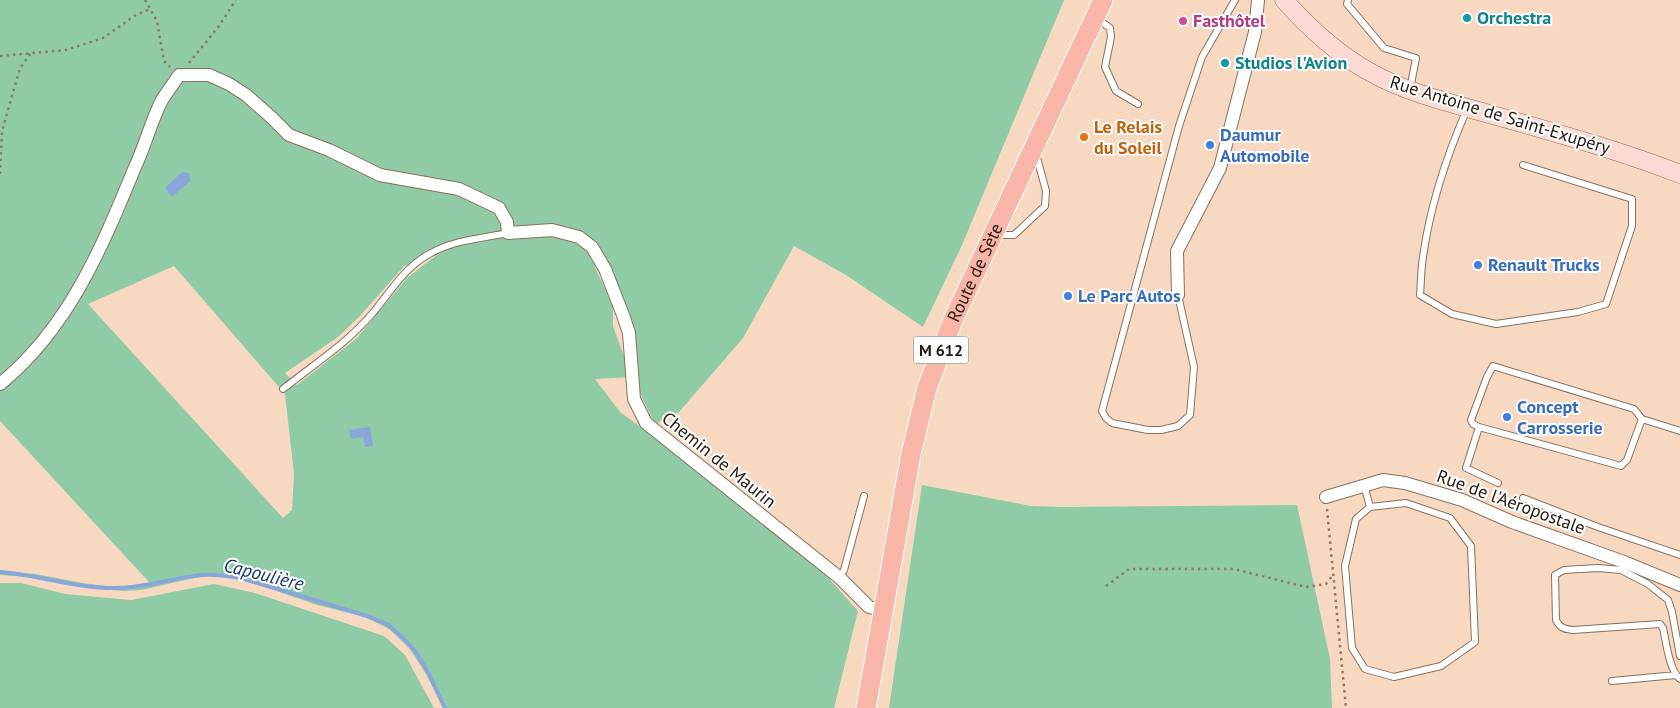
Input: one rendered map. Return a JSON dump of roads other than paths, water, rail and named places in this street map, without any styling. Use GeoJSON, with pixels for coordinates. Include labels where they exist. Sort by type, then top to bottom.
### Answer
{"type":"FeatureCollection","features":[{"type":"Feature","properties":{"kind":"main road","name":"Route de Sète"},"geometry":{"type":"LineString","coordinates":[[866,708],[911,454],[927,388],[953,320],[1103,0]]}},
{"type":"Feature","properties":{"kind":"street"},"geometry":{"type":"LineString","coordinates":[[1178,295],[1177,251],[1220,168],[1255,32],[1258,0]]}},
{"type":"Feature","properties":{"kind":"street","name":"Rue Antoine de Saint-Exupéry"},"geometry":{"type":"LineString","coordinates":[[1284,0],[1314,31],[1335,48],[1366,70],[1398,86],[1587,142],[1680,174]]}},
{"type":"Feature","properties":{"kind":"street"},"geometry":{"type":"LineString","coordinates":[[0,384],[15,372],[43,342],[65,313],[109,231],[162,100],[179,75],[210,75],[229,84],[246,95],[289,135],[329,150],[380,175],[459,189],[499,208],[507,222],[508,233]]}},
{"type":"Feature","properties":{"kind":"street","name":"Chemin de Maurin"},"geometry":{"type":"LineString","coordinates":[[508,233],[552,230],[579,237],[592,247],[605,269],[623,315],[628,333],[634,399],[646,424],[840,578],[869,607],[882,610]]}},
{"type":"Feature","properties":{"kind":"street","name":"Rue de l'Aéropostale"},"geometry":{"type":"LineString","coordinates":[[1326,497],[1383,480],[1405,483],[1462,500],[1512,522],[1680,584]]}},
{"type":"Feature","properties":{"kind":"lane"},"geometry":{"type":"LineString","coordinates":[[1178,295],[1194,366],[1190,415],[1178,426],[1161,430],[1148,430],[1112,423],[1102,411],[1179,126],[1202,57],[1235,0]]}},
{"type":"Feature","properties":{"kind":"lane"},"geometry":{"type":"LineString","coordinates":[[1348,0],[1347,4],[1357,18],[1384,48],[1416,58],[1410,90]]}},
{"type":"Feature","properties":{"kind":"lane"},"geometry":{"type":"LineString","coordinates":[[1095,17],[1110,28],[1111,37],[1105,67],[1116,91],[1138,104]]}},
{"type":"Feature","properties":{"kind":"lane"},"geometry":{"type":"LineString","coordinates":[[1467,108],[1454,138],[1433,208],[1423,258],[1420,295],[1452,314],[1496,324],[1578,312],[1606,304],[1632,226],[1632,199],[1523,165]]}},
{"type":"Feature","properties":{"kind":"lane"},"geometry":{"type":"LineString","coordinates":[[992,235],[1014,235],[1046,206],[1046,191],[1034,146]]}},
{"type":"Feature","properties":{"kind":"lane"},"geometry":{"type":"LineString","coordinates":[[283,388],[348,339],[371,315],[400,277],[430,253],[449,245],[508,233]]}},
{"type":"Feature","properties":{"kind":"lane"},"geometry":{"type":"LineString","coordinates":[[1642,419],[1628,460],[1620,466],[1480,427],[1473,424],[1471,420],[1493,366],[1634,409],[1642,419],[1680,430]]}},
{"type":"Feature","properties":{"kind":"lane"},"geometry":{"type":"LineString","coordinates":[[1480,427],[1466,468],[1498,483]]}},
{"type":"Feature","properties":{"kind":"lane"},"geometry":{"type":"LineString","coordinates":[[1364,485],[1370,507]]}},
{"type":"Feature","properties":{"kind":"lane"},"geometry":{"type":"LineString","coordinates":[[840,578],[844,570],[864,496]]}},
{"type":"Feature","properties":{"kind":"lane"},"geometry":{"type":"LineString","coordinates":[[1523,498],[1598,527],[1680,555]]}},
{"type":"Feature","properties":{"kind":"lane"},"geometry":{"type":"LineString","coordinates":[[1406,503],[1450,518],[1470,546],[1475,642],[1441,666],[1394,677],[1365,669],[1352,648],[1346,566],[1356,519],[1370,507],[1406,503]]}},
{"type":"Feature","properties":{"kind":"lane"},"geometry":{"type":"LineString","coordinates":[[1612,681],[1678,677],[1669,654],[1664,628],[1660,624],[1573,630],[1559,626],[1556,620],[1554,575],[1564,570],[1598,568],[1621,570],[1648,584],[1668,600],[1680,656]]}},
{"type":"Feature","properties":{"kind":"water"},"geometry":{"type":"Polygon","coordinates":[[[182,172],[189,173],[190,181],[172,197],[165,188],[182,172]]]}},
{"type":"Feature","properties":{"kind":"water"},"geometry":{"type":"Polygon","coordinates":[[[370,427],[373,446],[365,447],[363,437],[351,439],[349,430],[370,427]]]}},
{"type":"Feature","properties":{"kind":"waterway","name":"Capoulière"},"geometry":{"type":"LineString","coordinates":[[0,572],[102,588],[128,588],[192,576],[227,576],[241,578],[367,616],[387,624],[416,652],[445,708]]}},
{"type":"Feature","properties":{"kind":"place","name":"Orchestra"},"geometry":{"type":"Point","coordinates":[1467,18]}},
{"type":"Feature","properties":{"kind":"place","name":"Fasthôtel"},"geometry":{"type":"Point","coordinates":[1183,21]}},
{"type":"Feature","properties":{"kind":"place","name":"Studios l'Avion"},"geometry":{"type":"Point","coordinates":[1225,63]}},
{"type":"Feature","properties":{"kind":"place","name":"Le Relais du Soleil"},"geometry":{"type":"Point","coordinates":[1084,137]}},
{"type":"Feature","properties":{"kind":"place","name":"Daumur Automobile"},"geometry":{"type":"Point","coordinates":[1210,145]}},
{"type":"Feature","properties":{"kind":"place","name":"Renault Trucks"},"geometry":{"type":"Point","coordinates":[1478,265]}},
{"type":"Feature","properties":{"kind":"place","name":"Le Parc Autos"},"geometry":{"type":"Point","coordinates":[1068,296]}},
{"type":"Feature","properties":{"kind":"place","name":"Concept Carrosserie"},"geometry":{"type":"Point","coordinates":[1507,417]}}]}
